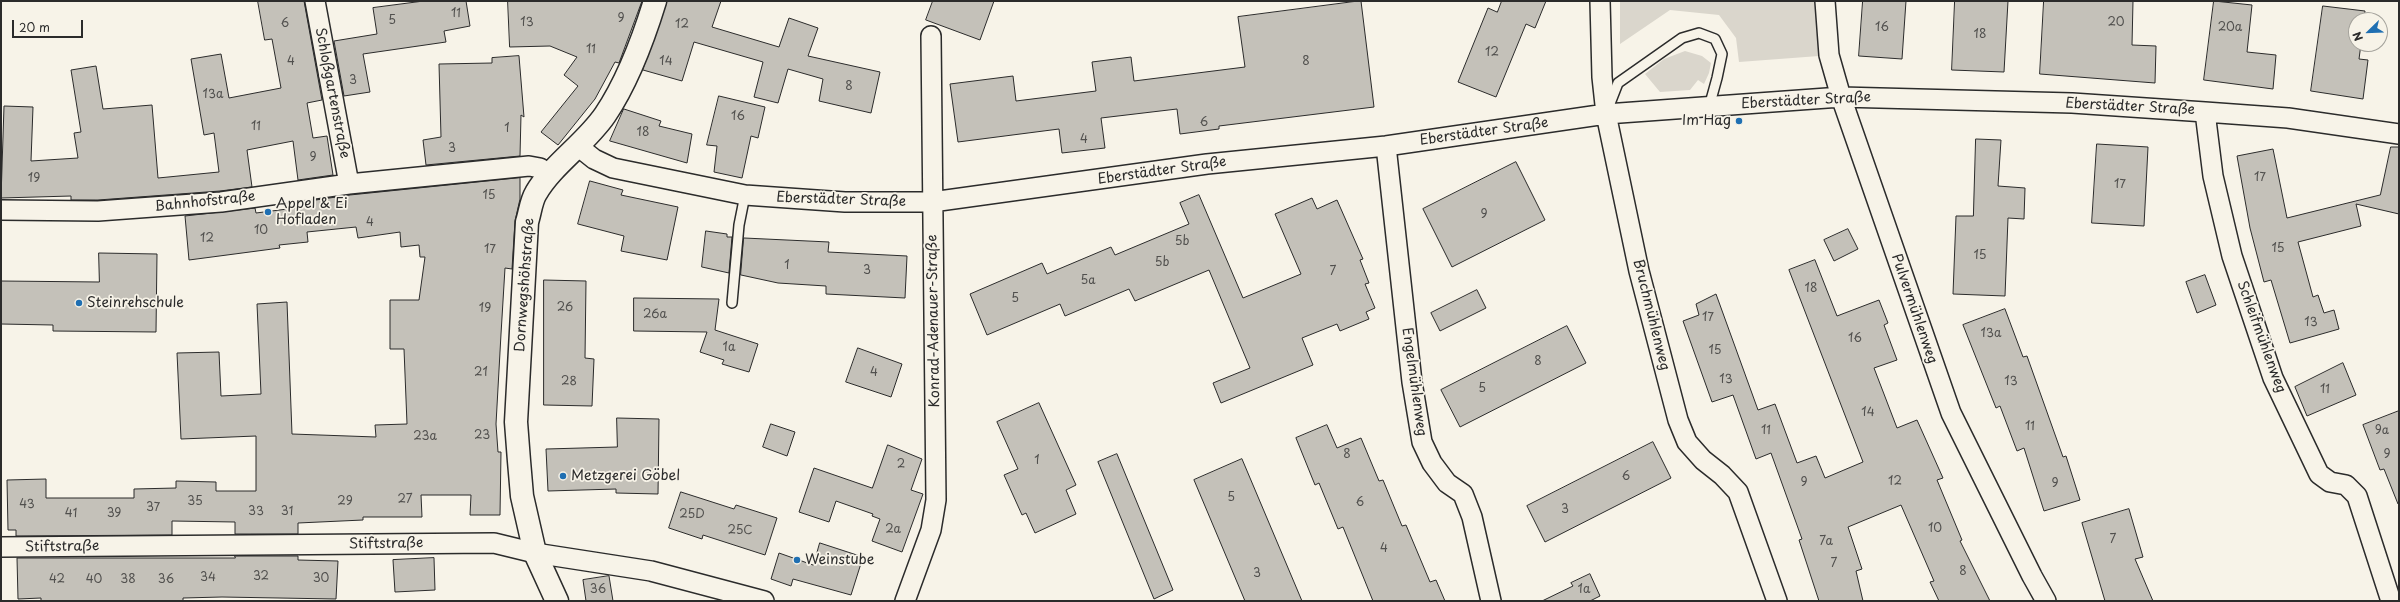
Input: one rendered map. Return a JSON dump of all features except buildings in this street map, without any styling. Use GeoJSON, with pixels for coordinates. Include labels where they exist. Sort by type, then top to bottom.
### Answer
{"type":"FeatureCollection","features":[{"type":"Feature","properties":{"kind":"street","name":"Schloßgartenstraße"},"geometry":{"type":"LineString","coordinates":[[314,1],[349,184]]}},
{"type":"Feature","properties":{"kind":"street","name":"Dornwegshöhstraße"},"geometry":{"type":"LineString","coordinates":[[557,601],[535,553],[522,496],[516,422],[527,222],[535,194],[549,175],[579,147],[604,116],[627,76],[655,1]]}},
{"type":"Feature","properties":{"kind":"street","name":"Bruchmühlenweg"},"geometry":{"type":"LineString","coordinates":[[1600,1],[1602,77],[1606,114],[1639,271],[1678,420],[1687,442],[1703,460],[1722,475],[1738,492],[1777,601]]}},
{"type":"Feature","properties":{"kind":"street","name":"Pulvermühlenweg"},"geometry":{"type":"LineString","coordinates":[[1826,1],[1829,55],[1841,97],[1951,413],[2032,576],[2046,601]]}},
{"type":"Feature","properties":{"kind":"street","name":"Konrad-Adenauer-Straße"},"geometry":{"type":"LineString","coordinates":[[905,601],[930,530],[936,500],[931,36]]}},
{"type":"Feature","properties":{"kind":"street","name":"Eberstädter Straße"},"geometry":{"type":"LineString","coordinates":[[579,147],[594,159],[613,168],[745,195],[845,202],[932,202],[1207,164],[1386,146],[1606,114],[1841,97],[2072,104],[2205,112],[2288,118],[2399,134]]}},
{"type":"Feature","properties":{"kind":"street","name":"Schleifmühlenweg"},"geometry":{"type":"LineString","coordinates":[[2205,112],[2213,176],[2232,256],[2273,378],[2319,474],[2330,482],[2346,485],[2357,496],[2391,601]]}},
{"type":"Feature","properties":{"kind":"street","name":"Engelmühlenweg"},"geometry":{"type":"LineString","coordinates":[[1386,146],[1412,382],[1422,442],[1432,463],[1447,483],[1463,494],[1472,517],[1491,601]]}},
{"type":"Feature","properties":{"kind":"street","name":"Bahnhofstraße"},"geometry":{"type":"LineString","coordinates":[[1,210],[98,211],[221,202],[349,184],[529,166],[540,168],[549,175]]}},
{"type":"Feature","properties":{"kind":"street","name":"Stiftstraße"},"geometry":{"type":"LineString","coordinates":[[1,547],[494,543],[535,553],[652,571],[764,601]]}},
{"type":"Feature","properties":{"kind":"lane"},"geometry":{"type":"LineString","coordinates":[[1606,114],[1618,83],[1682,38],[1699,33],[1715,39],[1722,54],[1709,107]]}},
{"type":"Feature","properties":{"kind":"lane"},"geometry":{"type":"LineString","coordinates":[[732,303],[739,225],[745,195]]}},
{"type":"Feature","properties":{"kind":"shaded area"},"geometry":{"type":"Polygon","coordinates":[[[1620,1],[1817,1],[1819,56],[1739,62],[1736,38],[1719,15],[1670,10],[1620,44],[1620,1]]]}},
{"type":"Feature","properties":{"kind":"shaded area"},"geometry":{"type":"Polygon","coordinates":[[[1685,51],[1702,56],[1711,63],[1709,73],[1704,84],[1698,80],[1690,90],[1660,92],[1645,74],[1664,59],[1685,51]]]}},
{"type":"Feature","properties":{"kind":"place","name":"Im Hag"},"geometry":{"type":"Point","coordinates":[1739,121]}},
{"type":"Feature","properties":{"kind":"place","name":"Appel & Ei Hofladen"},"geometry":{"type":"Point","coordinates":[268,212]}},
{"type":"Feature","properties":{"kind":"place","name":"Steinrehschule"},"geometry":{"type":"Point","coordinates":[79,303]}},
{"type":"Feature","properties":{"kind":"place","name":"Metzgerei Göbel"},"geometry":{"type":"Point","coordinates":[563,476]}},
{"type":"Feature","properties":{"kind":"place","name":"Weinstube"},"geometry":{"type":"Point","coordinates":[797,560]}}]}
